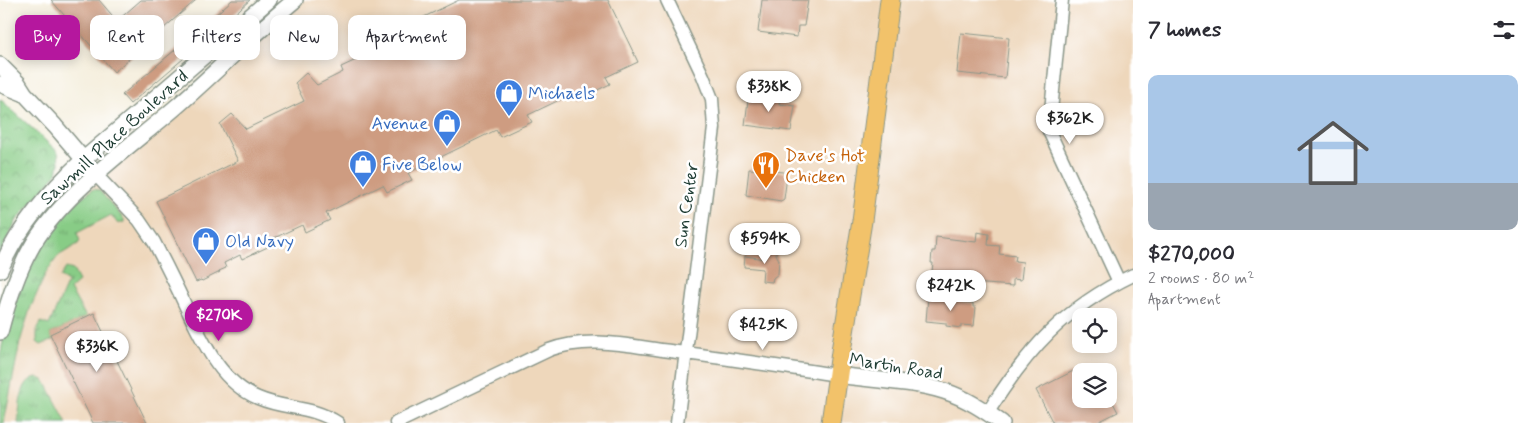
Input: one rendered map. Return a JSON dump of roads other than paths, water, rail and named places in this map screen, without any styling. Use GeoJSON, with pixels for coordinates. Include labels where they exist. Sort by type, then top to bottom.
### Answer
{"type":"FeatureCollection","features":[{"type":"Feature","properties":{"kind":"main road"},"geometry":{"type":"LineString","coordinates":[[831,423],[862,221],[890,0]]}},
{"type":"Feature","properties":{"kind":"street","name":"Sawmill Place Boulevard"},"geometry":{"type":"LineString","coordinates":[[0,270],[35,210],[60,181],[269,0]]}},
{"type":"Feature","properties":{"kind":"street","name":"Sawmill Place Boulevard"},"geometry":{"type":"LineString","coordinates":[[0,332],[5,311],[30,250],[45,226],[96,175],[177,106],[295,0]]}},
{"type":"Feature","properties":{"kind":"street","name":"Sun Center"},"geometry":{"type":"LineString","coordinates":[[667,0],[712,98],[714,116],[677,423]]}},
{"type":"Feature","properties":{"kind":"street"},"geometry":{"type":"LineString","coordinates":[[1062,0],[1049,131],[1119,282]]}},
{"type":"Feature","properties":{"kind":"street"},"geometry":{"type":"LineString","coordinates":[[0,66],[18,83],[25,94],[84,159],[96,175],[139,220],[154,242],[204,344],[224,372],[243,389],[256,397],[274,403],[311,410],[338,423]]}},
{"type":"Feature","properties":{"kind":"street"},"geometry":{"type":"LineString","coordinates":[[0,84],[25,94]]}},
{"type":"Feature","properties":{"kind":"street"},"geometry":{"type":"LineString","coordinates":[[988,412],[1017,369],[1049,331],[1079,306],[1133,275]]}},
{"type":"Feature","properties":{"kind":"street"},"geometry":{"type":"LineString","coordinates":[[396,423],[560,346],[589,341],[685,353],[837,376]]}},
{"type":"Feature","properties":{"kind":"street","name":"Martin Road"},"geometry":{"type":"LineString","coordinates":[[837,376],[915,385],[943,391],[970,402],[988,412],[1002,423]]}},
{"type":"Feature","properties":{"kind":"place","name":"Michaels"},"geometry":{"type":"Point","coordinates":[509,117]}},
{"type":"Feature","properties":{"kind":"place","name":"Avenue"},"geometry":{"type":"Point","coordinates":[447,147]}},
{"type":"Feature","properties":{"kind":"place","name":"Five Below"},"geometry":{"type":"Point","coordinates":[363,188]}},
{"type":"Feature","properties":{"kind":"place","name":"Dave's Hot Chicken"},"geometry":{"type":"Point","coordinates":[766,189]}},
{"type":"Feature","properties":{"kind":"place","name":"Old Navy"},"geometry":{"type":"Point","coordinates":[206,265]}}]}
